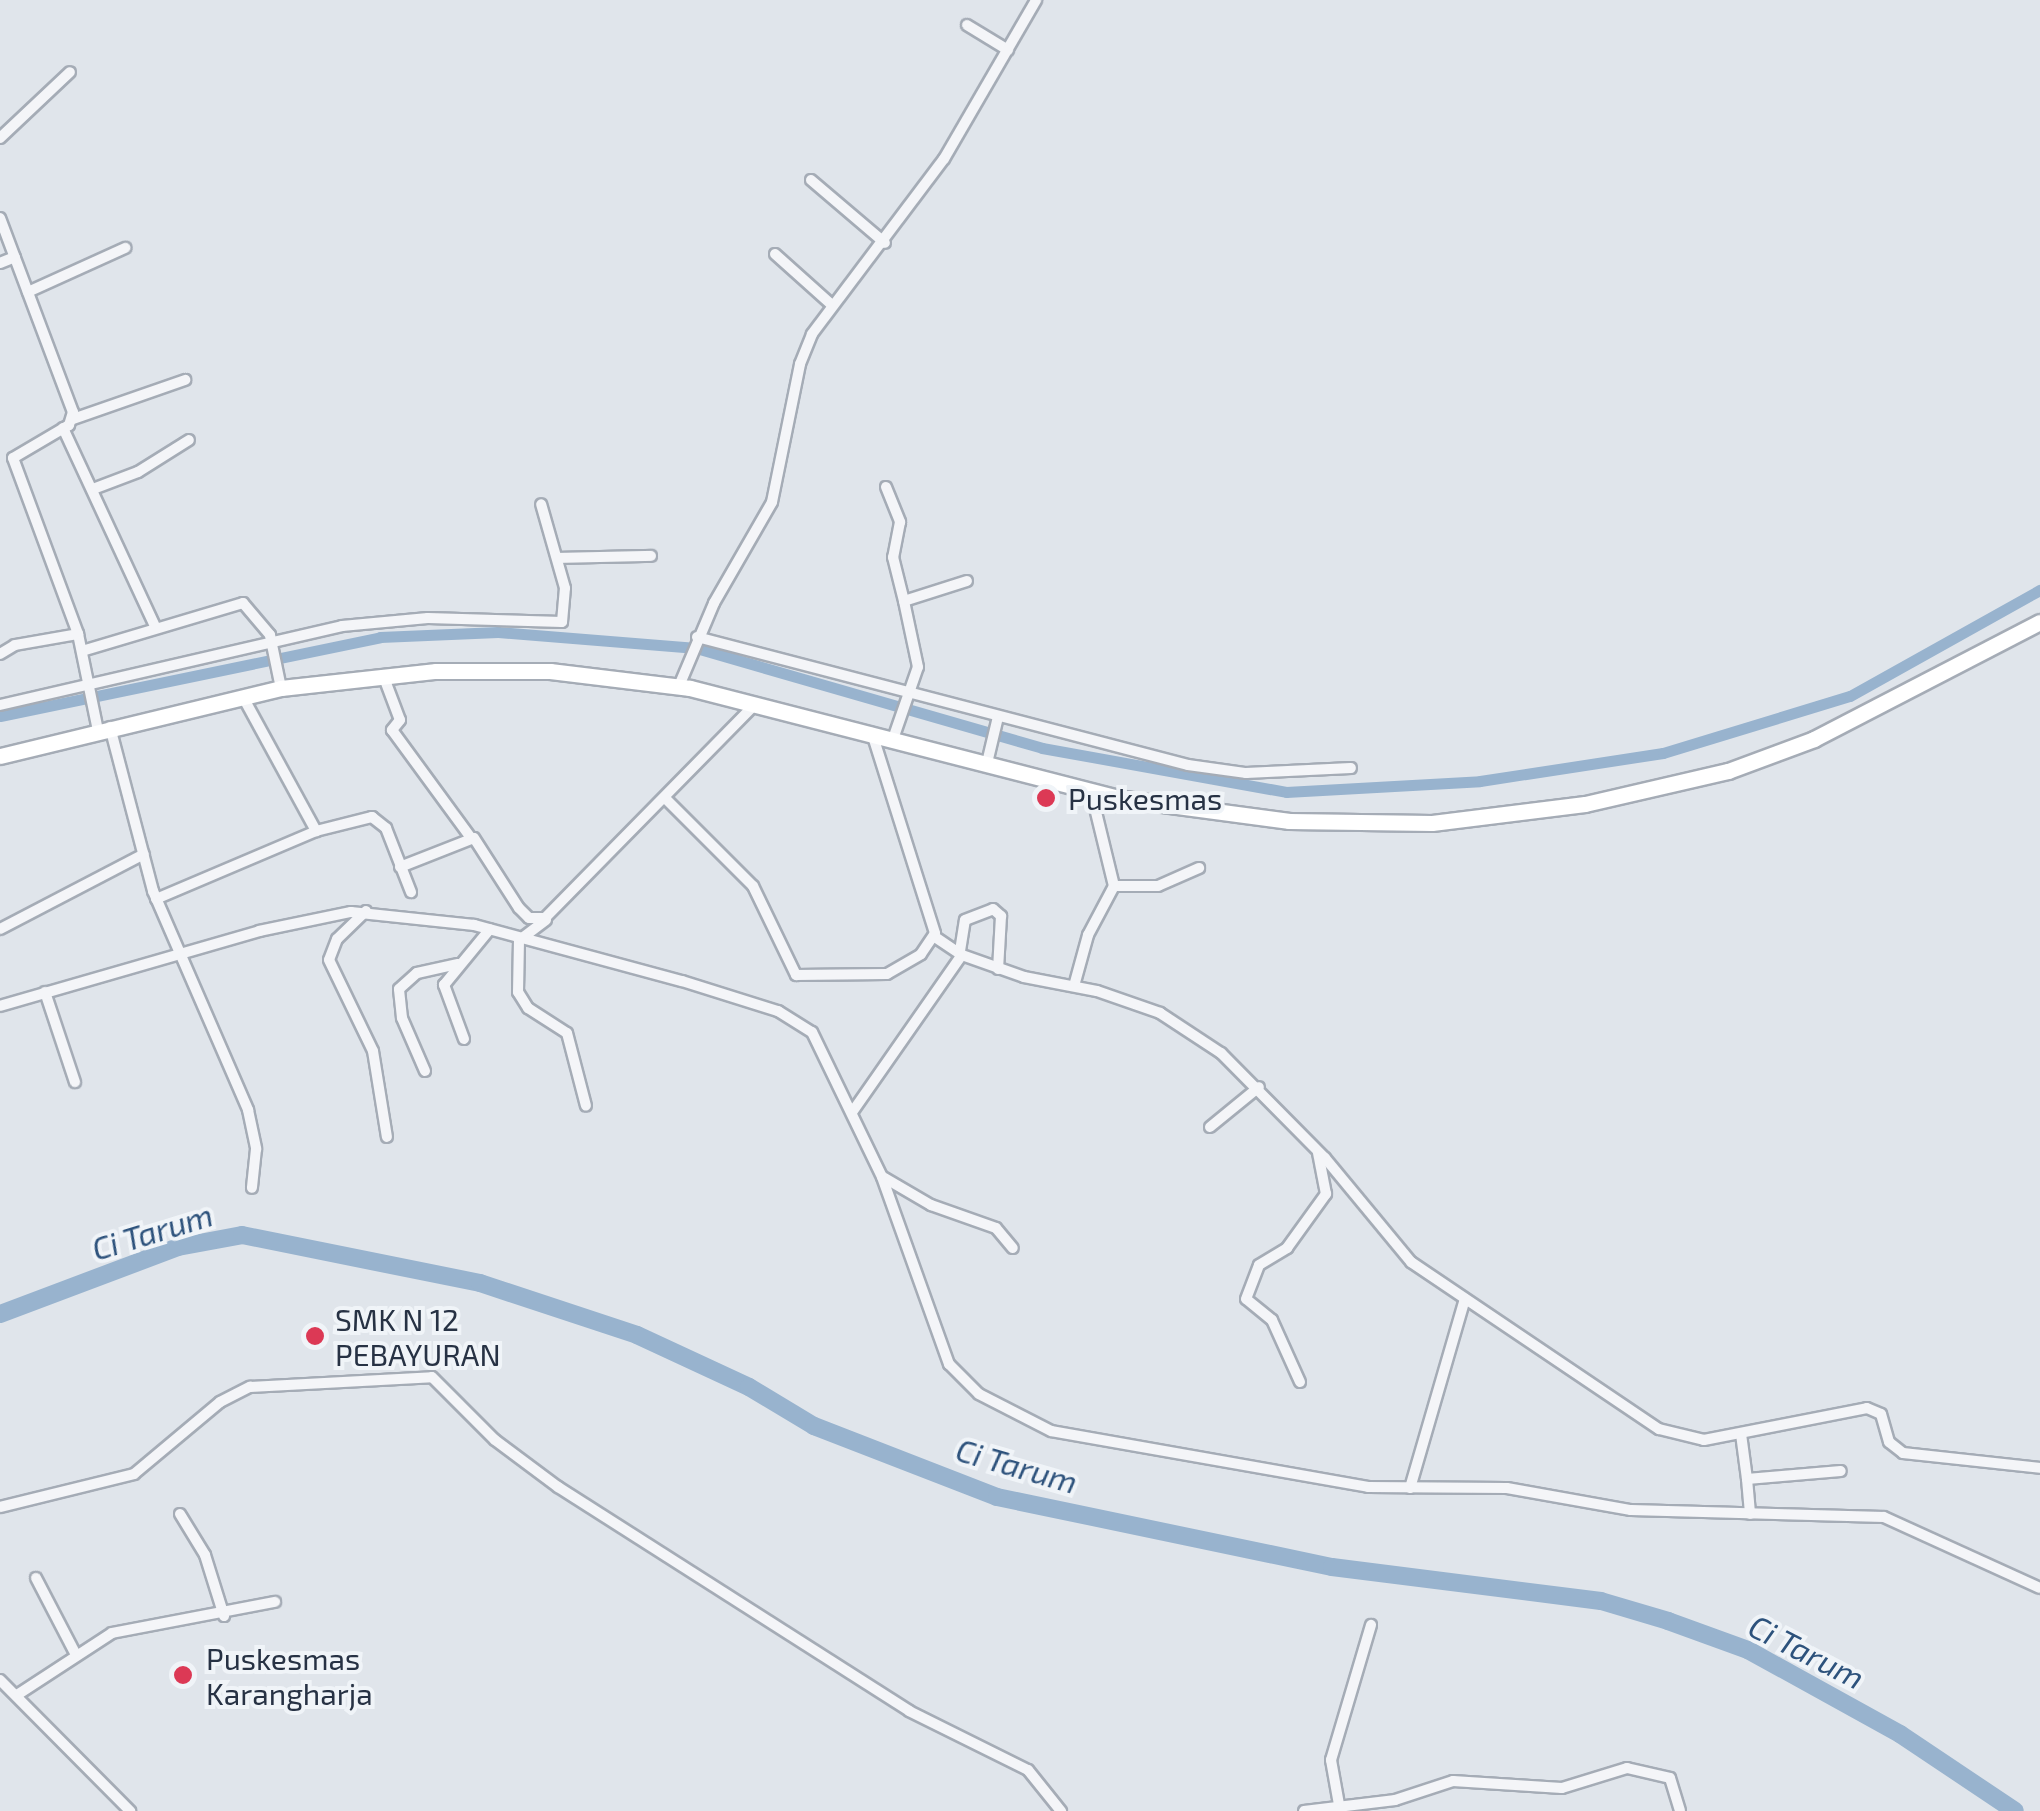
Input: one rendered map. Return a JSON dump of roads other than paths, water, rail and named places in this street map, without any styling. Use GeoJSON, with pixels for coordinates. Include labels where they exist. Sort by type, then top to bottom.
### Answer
{"type":"FeatureCollection","features":[{"type":"Feature","properties":{"kind":"main road"},"geometry":{"type":"LineString","coordinates":[[0,756],[101,726],[282,688],[383,675],[550,671],[682,679],[754,705],[872,733],[895,734],[1091,792],[1228,816],[1333,824],[1480,820],[1683,784],[1814,739],[2040,622]]}},
{"type":"Feature","properties":{"kind":"street"},"geometry":{"type":"LineString","coordinates":[[682,679],[696,640],[772,502],[800,364],[832,305],[885,243],[1036,0]]}},
{"type":"Feature","properties":{"kind":"street"},"geometry":{"type":"LineString","coordinates":[[967,25],[1008,50]]}},
{"type":"Feature","properties":{"kind":"street"},"geometry":{"type":"LineString","coordinates":[[0,138],[70,72]]}},
{"type":"Feature","properties":{"kind":"street"},"geometry":{"type":"LineString","coordinates":[[811,180],[885,243]]}},
{"type":"Feature","properties":{"kind":"street"},"geometry":{"type":"LineString","coordinates":[[0,218],[73,419]]}},
{"type":"Feature","properties":{"kind":"street"},"geometry":{"type":"LineString","coordinates":[[28,292],[125,248]]}},
{"type":"Feature","properties":{"kind":"street"},"geometry":{"type":"LineString","coordinates":[[775,254],[832,305]]}},
{"type":"Feature","properties":{"kind":"street"},"geometry":{"type":"LineString","coordinates":[[0,263],[15,257]]}},
{"type":"Feature","properties":{"kind":"street"},"geometry":{"type":"LineString","coordinates":[[0,463],[73,419],[184,380]]}},
{"type":"Feature","properties":{"kind":"street"},"geometry":{"type":"LineString","coordinates":[[63,428],[155,626]]}},
{"type":"Feature","properties":{"kind":"street"},"geometry":{"type":"LineString","coordinates":[[93,489],[138,472],[189,440]]}},
{"type":"Feature","properties":{"kind":"street"},"geometry":{"type":"LineString","coordinates":[[13,458],[78,634],[89,689],[156,899],[248,1110],[256,1150],[252,1188]]}},
{"type":"Feature","properties":{"kind":"street"},"geometry":{"type":"LineString","coordinates":[[886,487],[900,522],[892,557],[918,667],[905,694],[895,734]]}},
{"type":"Feature","properties":{"kind":"street"},"geometry":{"type":"LineString","coordinates":[[0,705],[89,689],[273,644],[428,618],[562,622],[566,598],[560,558],[541,504]]}},
{"type":"Feature","properties":{"kind":"street"},"geometry":{"type":"LineString","coordinates":[[560,558],[651,556]]}},
{"type":"Feature","properties":{"kind":"street"},"geometry":{"type":"LineString","coordinates":[[904,601],[967,581]]}},
{"type":"Feature","properties":{"kind":"street"},"geometry":{"type":"LineString","coordinates":[[82,651],[155,626],[243,604],[273,644],[282,688]]}},
{"type":"Feature","properties":{"kind":"street"},"geometry":{"type":"LineString","coordinates":[[0,654],[15,645],[78,634]]}},
{"type":"Feature","properties":{"kind":"street"},"geometry":{"type":"LineString","coordinates":[[696,640],[997,721],[1220,770],[1351,768]]}},
{"type":"Feature","properties":{"kind":"street"},"geometry":{"type":"LineString","coordinates":[[383,675],[400,721],[392,730],[529,918],[549,916]]}},
{"type":"Feature","properties":{"kind":"street"},"geometry":{"type":"LineString","coordinates":[[243,697],[316,832]]}},
{"type":"Feature","properties":{"kind":"street"},"geometry":{"type":"LineString","coordinates":[[586,1106],[568,1033],[528,1008],[518,992],[522,937],[549,916],[754,705]]}},
{"type":"Feature","properties":{"kind":"street"},"geometry":{"type":"LineString","coordinates":[[988,759],[997,721]]}},
{"type":"Feature","properties":{"kind":"street"},"geometry":{"type":"LineString","coordinates":[[872,733],[934,937],[998,970],[1074,986],[1174,1020],[1259,1087],[1317,1150],[1396,1248],[1659,1430],[1704,1440],[1868,1408],[1878,1410],[1889,1442],[1903,1453],[2040,1468]]}},
{"type":"Feature","properties":{"kind":"street"},"geometry":{"type":"LineString","coordinates":[[1074,986],[1088,935],[1114,886],[1091,792]]}},
{"type":"Feature","properties":{"kind":"street"},"geometry":{"type":"LineString","coordinates":[[666,798],[754,886],[798,977],[887,974],[934,937]]}},
{"type":"Feature","properties":{"kind":"street"},"geometry":{"type":"LineString","coordinates":[[156,899],[316,832],[377,817],[411,892]]}},
{"type":"Feature","properties":{"kind":"street"},"geometry":{"type":"LineString","coordinates":[[400,867],[471,838]]}},
{"type":"Feature","properties":{"kind":"street"},"geometry":{"type":"LineString","coordinates":[[0,929],[144,854]]}},
{"type":"Feature","properties":{"kind":"street"},"geometry":{"type":"LineString","coordinates":[[1114,886],[1158,886],[1199,868]]}},
{"type":"Feature","properties":{"kind":"street"},"geometry":{"type":"LineString","coordinates":[[853,1111],[961,953],[964,920],[993,909],[1001,916],[998,970]]}},
{"type":"Feature","properties":{"kind":"street"},"geometry":{"type":"LineString","coordinates":[[366,912],[336,939],[329,960],[372,1052],[386,1137]]}},
{"type":"Feature","properties":{"kind":"street"},"geometry":{"type":"LineString","coordinates":[[1,1002],[320,916],[366,912],[522,937],[790,1016],[822,1046],[853,1111],[882,1176],[949,1364],[978,1394],[1075,1440],[1356,1486],[1508,1488],[1580,1506],[1864,1515],[1905,1522],[2040,1588]]}},
{"type":"Feature","properties":{"kind":"street"},"geometry":{"type":"LineString","coordinates":[[464,1039],[443,992],[458,964],[490,929]]}},
{"type":"Feature","properties":{"kind":"street"},"geometry":{"type":"LineString","coordinates":[[426,1071],[402,1018],[400,988],[417,973],[458,964]]}},
{"type":"Feature","properties":{"kind":"street"},"geometry":{"type":"LineString","coordinates":[[45,992],[76,1082]]}},
{"type":"Feature","properties":{"kind":"street"},"geometry":{"type":"LineString","coordinates":[[1210,1127],[1259,1087]]}},
{"type":"Feature","properties":{"kind":"street"},"geometry":{"type":"LineString","coordinates":[[1317,1150],[1326,1194]]}},
{"type":"Feature","properties":{"kind":"street"},"geometry":{"type":"LineString","coordinates":[[882,1176],[931,1204],[996,1228],[1014,1248]]}},
{"type":"Feature","properties":{"kind":"street"},"geometry":{"type":"LineString","coordinates":[[1300,1382],[1272,1320],[1246,1299],[1259,1265],[1287,1248],[1326,1194],[1350,1189]]}},
{"type":"Feature","properties":{"kind":"street"},"geometry":{"type":"LineString","coordinates":[[1410,1488],[1466,1299]]}},
{"type":"Feature","properties":{"kind":"street"},"geometry":{"type":"LineString","coordinates":[[0,1508],[134,1474],[220,1402],[250,1386],[432,1377],[495,1440],[558,1487],[909,1711],[1028,1770],[1061,1811]]}},
{"type":"Feature","properties":{"kind":"street"},"geometry":{"type":"LineString","coordinates":[[1741,1434],[1750,1514]]}},
{"type":"Feature","properties":{"kind":"street"},"geometry":{"type":"LineString","coordinates":[[1747,1479],[1841,1471]]}},
{"type":"Feature","properties":{"kind":"street"},"geometry":{"type":"LineString","coordinates":[[180,1514],[215,1578],[224,1616]]}},
{"type":"Feature","properties":{"kind":"street"},"geometry":{"type":"LineString","coordinates":[[36,1578],[75,1652]]}},
{"type":"Feature","properties":{"kind":"street"},"geometry":{"type":"LineString","coordinates":[[18,1696],[75,1652],[112,1632],[224,1616],[275,1602]]}},
{"type":"Feature","properties":{"kind":"street"},"geometry":{"type":"LineString","coordinates":[[1342,1809],[1331,1760],[1371,1625]]}},
{"type":"Feature","properties":{"kind":"street"},"geometry":{"type":"LineString","coordinates":[[0,1680],[130,1811]]}},
{"type":"Feature","properties":{"kind":"street"},"geometry":{"type":"LineString","coordinates":[[1304,1811],[1379,1803],[1465,1780],[1562,1788],[1627,1768],[1670,1778],[1680,1811]]}},
{"type":"Feature","properties":{"kind":"waterway"},"geometry":{"type":"LineString","coordinates":[[0,716],[380,637],[498,632],[696,648],[1042,748],[1286,792],[1480,781],[1663,753],[1850,696],[2040,590]]}},
{"type":"Feature","properties":{"kind":"waterway","name":"Ci Tarum"},"geometry":{"type":"LineString","coordinates":[[0,1314],[178,1247],[242,1235],[480,1283],[637,1335],[749,1387],[814,1426],[997,1497],[1332,1567],[1601,1601],[1668,1621],[1748,1650],[1900,1734],[2015,1811]]}},
{"type":"Feature","properties":{"kind":"place","name":"Puskesmas"},"geometry":{"type":"Point","coordinates":[1046,798]}},
{"type":"Feature","properties":{"kind":"place","name":"SMK N 12 PEBAYURAN"},"geometry":{"type":"Point","coordinates":[315,1336]}},
{"type":"Feature","properties":{"kind":"place","name":"Puskesmas Karangharja"},"geometry":{"type":"Point","coordinates":[183,1675]}}]}
